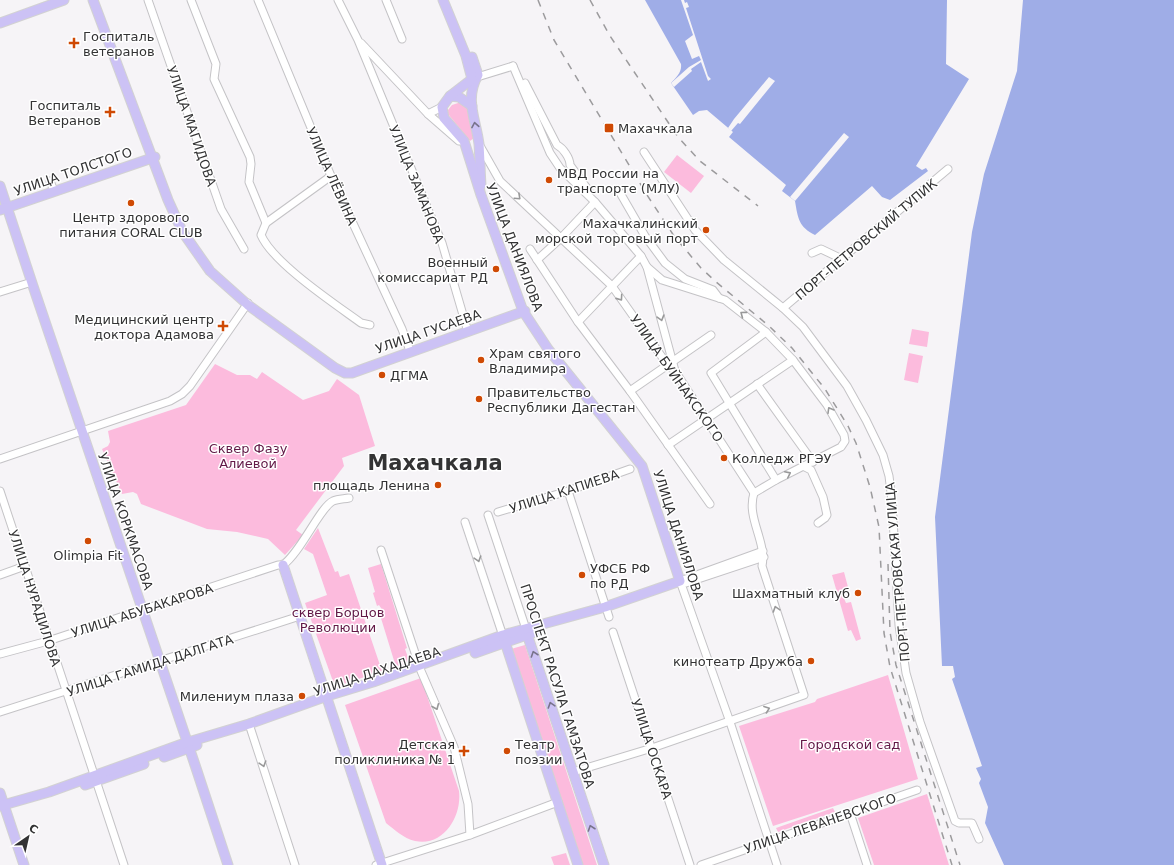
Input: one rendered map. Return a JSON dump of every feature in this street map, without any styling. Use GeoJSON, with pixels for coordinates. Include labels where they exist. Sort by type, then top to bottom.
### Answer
{"type":"FeatureCollection","features":[{"type":"Feature","properties":{"kind":"main road"},"geometry":{"type":"LineString","coordinates":[[0,23],[64,0]]}},
{"type":"Feature","properties":{"kind":"main road"},"geometry":{"type":"LineString","coordinates":[[93,0],[178,218],[197,250],[212,270],[248,304]]}},
{"type":"Feature","properties":{"kind":"main road"},"geometry":{"type":"LineString","coordinates":[[97,0],[154,157]]}},
{"type":"Feature","properties":{"kind":"main road"},"geometry":{"type":"LineString","coordinates":[[444,0],[475,77]]}},
{"type":"Feature","properties":{"kind":"main road"},"geometry":{"type":"LineString","coordinates":[[449,0],[475,77]]}},
{"type":"Feature","properties":{"kind":"main road"},"geometry":{"type":"LineString","coordinates":[[442,106],[450,96],[475,77]]}},
{"type":"Feature","properties":{"kind":"main road","name":"УЛИЦА ДАНИЯЛОВА"},"geometry":{"type":"LineString","coordinates":[[475,77],[472,87],[472,106],[478,144],[482,194],[524,311],[548,349],[642,466],[681,582]]}},
{"type":"Feature","properties":{"kind":"main road"},"geometry":{"type":"LineString","coordinates":[[450,96],[459,97],[472,106]]}},
{"type":"Feature","properties":{"kind":"main road","name":"УЛИЦА ДАНИЯЛОВА"},"geometry":{"type":"LineString","coordinates":[[442,106],[444,118],[464,141],[524,311]]}},
{"type":"Feature","properties":{"kind":"main road"},"geometry":{"type":"LineString","coordinates":[[464,141],[472,146],[478,144]]}},
{"type":"Feature","properties":{"kind":"main road","name":"УЛИЦА ТОЛСТОГО"},"geometry":{"type":"LineString","coordinates":[[4,209],[154,157]]}},
{"type":"Feature","properties":{"kind":"main road","name":"УЛИЦА КОРКМАСОВА"},"geometry":{"type":"LineString","coordinates":[[0,186],[4,209],[32,282],[159,662],[189,745],[228,865]]}},
{"type":"Feature","properties":{"kind":"main road","name":"УЛИЦА ГУСАЕВА"},"geometry":{"type":"LineString","coordinates":[[248,304],[341,370],[353,372],[524,311]]}},
{"type":"Feature","properties":{"kind":"main road","name":"УЛИЦА ГУСАЕВА"},"geometry":{"type":"LineString","coordinates":[[248,304],[335,368],[345,373],[352,373],[410,351]]}},
{"type":"Feature","properties":{"kind":"main road"},"geometry":{"type":"LineString","coordinates":[[283,565],[380,864]]}},
{"type":"Feature","properties":{"kind":"main road","name":"УЛИЦА ДАХАДАЕВА"},"geometry":{"type":"LineString","coordinates":[[1,811],[249,724],[373,682],[420,668],[526,631],[607,612],[681,582]]}},
{"type":"Feature","properties":{"kind":"main road","name":"ПРОСПЕКТ РАСУЛА ГАМЗАТОВА"},"geometry":{"type":"LineString","coordinates":[[526,631],[604,865]]}},
{"type":"Feature","properties":{"kind":"main road"},"geometry":{"type":"LineString","coordinates":[[504,639],[578,865]]}},
{"type":"Feature","properties":{"kind":"main road","name":"УЛИЦА ДАХАДАЕВА"},"geometry":{"type":"LineString","coordinates":[[189,745],[250,728],[327,698]]}},
{"type":"Feature","properties":{"kind":"main road"},"geometry":{"type":"LineString","coordinates":[[0,793],[1,811],[18,865]]}},
{"type":"Feature","properties":{"kind":"main road"},"geometry":{"type":"LineString","coordinates":[[1,811],[24,865]]}},
{"type":"Feature","properties":{"kind":"street","name":"УЛИЦА МАГИДОВА"},"geometry":{"type":"LineString","coordinates":[[148,0],[221,209],[244,249]]}},
{"type":"Feature","properties":{"kind":"street"},"geometry":{"type":"LineString","coordinates":[[191,0],[216,64],[214,79],[250,157],[252,164],[248,182],[266,223]]}},
{"type":"Feature","properties":{"kind":"street","name":"УЛИЦА ЛЁВИНА"},"geometry":{"type":"LineString","coordinates":[[258,0],[276,47],[331,176],[393,308],[410,351]]}},
{"type":"Feature","properties":{"kind":"street","name":"УЛИЦА ЗАМАНОВА"},"geometry":{"type":"LineString","coordinates":[[338,0],[358,40],[442,243],[468,331]]}},
{"type":"Feature","properties":{"kind":"street"},"geometry":{"type":"LineString","coordinates":[[386,0],[402,39]]}},
{"type":"Feature","properties":{"kind":"street","name":"УЛИЦА ЗАМАНОВА"},"geometry":{"type":"LineString","coordinates":[[358,40],[428,114],[459,141],[464,141]]}},
{"type":"Feature","properties":{"kind":"street"},"geometry":{"type":"LineString","coordinates":[[475,77],[513,66]]}},
{"type":"Feature","properties":{"kind":"street"},"geometry":{"type":"LineString","coordinates":[[513,66],[521,76],[556,145],[561,147],[570,162],[570,165],[594,202]]}},
{"type":"Feature","properties":{"kind":"street"},"geometry":{"type":"LineString","coordinates":[[513,66],[550,153],[560,168],[594,202],[640,256],[647,267],[662,280],[725,300],[766,332],[793,360],[827,405],[844,435],[843,445],[754,493],[751,508],[763,554],[762,566],[804,695],[730,722],[573,772]]}},
{"type":"Feature","properties":{"kind":"street"},"geometry":{"type":"LineString","coordinates":[[428,114],[442,106]]}},
{"type":"Feature","properties":{"kind":"street","name":"УЛИЦА БУЙНАКСКОГО"},"geometry":{"type":"LineString","coordinates":[[478,144],[500,181],[612,286],[671,364],[754,493]]}},
{"type":"Feature","properties":{"kind":"street"},"geometry":{"type":"LineString","coordinates":[[550,150],[556,145]]}},
{"type":"Feature","properties":{"kind":"street","name":"ПОРТ-ПЕТРОВСКАЯ УЛИЦА"},"geometry":{"type":"LineString","coordinates":[[644,152],[695,230],[724,260],[804,327],[858,403],[883,455],[889,476],[892,501],[899,625],[906,673],[920,722],[955,821],[959,823],[972,823],[979,839]]}},
{"type":"Feature","properties":{"kind":"street"},"geometry":{"type":"LineString","coordinates":[[563,170],[570,165]]}},
{"type":"Feature","properties":{"kind":"street","name":"ПОРТ-ПЕТРОВСКИЙ ТУПИК"},"geometry":{"type":"LineString","coordinates":[[783,308],[948,169]]}},
{"type":"Feature","properties":{"kind":"street"},"geometry":{"type":"LineString","coordinates":[[331,176],[266,223],[262,235],[265,243],[299,277],[361,323],[370,325]]}},
{"type":"Feature","properties":{"kind":"street"},"geometry":{"type":"LineString","coordinates":[[50,181],[54,191]]}},
{"type":"Feature","properties":{"kind":"street"},"geometry":{"type":"LineString","coordinates":[[619,192],[645,236],[665,263],[685,279],[713,290],[720,298]]}},
{"type":"Feature","properties":{"kind":"street"},"geometry":{"type":"LineString","coordinates":[[537,260],[561,238],[594,202]]}},
{"type":"Feature","properties":{"kind":"street"},"geometry":{"type":"LineString","coordinates":[[530,249],[578,322],[630,391],[710,504]]}},
{"type":"Feature","properties":{"kind":"street"},"geometry":{"type":"LineString","coordinates":[[812,253],[821,249],[842,259]]}},
{"type":"Feature","properties":{"kind":"street"},"geometry":{"type":"LineString","coordinates":[[578,322],[640,256]]}},
{"type":"Feature","properties":{"kind":"street","name":"УЛИЦА БУЙНАКСКОГО"},"geometry":{"type":"LineString","coordinates":[[647,267],[671,364]]}},
{"type":"Feature","properties":{"kind":"street"},"geometry":{"type":"LineString","coordinates":[[0,292],[32,282]]}},
{"type":"Feature","properties":{"kind":"street"},"geometry":{"type":"LineString","coordinates":[[0,459],[170,401],[182,394],[190,386],[248,304]]}},
{"type":"Feature","properties":{"kind":"street"},"geometry":{"type":"LineString","coordinates":[[766,332],[710,373],[776,480]]}},
{"type":"Feature","properties":{"kind":"street"},"geometry":{"type":"LineString","coordinates":[[630,391],[711,335]]}},
{"type":"Feature","properties":{"kind":"street"},"geometry":{"type":"LineString","coordinates":[[668,445],[793,360]]}},
{"type":"Feature","properties":{"kind":"street"},"geometry":{"type":"LineString","coordinates":[[757,384],[813,462]]}},
{"type":"Feature","properties":{"kind":"street"},"geometry":{"type":"LineString","coordinates":[[803,466],[811,470],[823,497],[826,518],[818,523]]}},
{"type":"Feature","properties":{"kind":"street","name":"УЛИЦА КАПИЕВА"},"geometry":{"type":"LineString","coordinates":[[498,512],[568,491],[630,469]]}},
{"type":"Feature","properties":{"kind":"street","name":"УЛИЦА НУРАДИЛОВА"},"geometry":{"type":"LineString","coordinates":[[0,491],[48,641],[124,865]]}},
{"type":"Feature","properties":{"kind":"street"},"geometry":{"type":"LineString","coordinates":[[568,491],[607,612]]}},
{"type":"Feature","properties":{"kind":"street"},"geometry":{"type":"LineString","coordinates":[[283,565],[290,560],[305,540],[326,507],[332,501],[349,498]]}},
{"type":"Feature","properties":{"kind":"street","name":"ПРОСПЕКТ РАСУЛА ГАМЗАТОВА"},"geometry":{"type":"LineString","coordinates":[[488,515],[526,631]]}},
{"type":"Feature","properties":{"kind":"street"},"geometry":{"type":"LineString","coordinates":[[465,522],[504,639]]}},
{"type":"Feature","properties":{"kind":"street"},"geometry":{"type":"LineString","coordinates":[[381,550],[420,668],[454,747],[468,804],[470,835]]}},
{"type":"Feature","properties":{"kind":"street","name":"УЛИЦА ДАХАДАЕВА"},"geometry":{"type":"LineString","coordinates":[[681,582],[763,554]]}},
{"type":"Feature","properties":{"kind":"street","name":"УЛИЦА АБУБАКАРОВА"},"geometry":{"type":"LineString","coordinates":[[0,654],[48,641],[278,565],[283,565]]}},
{"type":"Feature","properties":{"kind":"street"},"geometry":{"type":"LineString","coordinates":[[0,575],[25,566]]}},
{"type":"Feature","properties":{"kind":"street","name":"УЛИЦА ДАНИЯЛОВА"},"geometry":{"type":"LineString","coordinates":[[681,582],[730,722],[777,865]]}},
{"type":"Feature","properties":{"kind":"street","name":"УЛИЦА ГАМИДА ДАЛГАТА"},"geometry":{"type":"LineString","coordinates":[[0,712],[300,616]]}},
{"type":"Feature","properties":{"kind":"street","name":"УЛИЦА ОСКАРА"},"geometry":{"type":"LineString","coordinates":[[613,632],[690,865]]}},
{"type":"Feature","properties":{"kind":"street"},"geometry":{"type":"LineString","coordinates":[[250,728],[295,865]]}},
{"type":"Feature","properties":{"kind":"street","name":"УЛИЦА ЛЕВАНЕВСКОГО"},"geometry":{"type":"LineString","coordinates":[[701,865],[917,790]]}},
{"type":"Feature","properties":{"kind":"street"},"geometry":{"type":"LineString","coordinates":[[380,864],[470,835],[558,802]]}},
{"type":"Feature","properties":{"kind":"street"},"geometry":{"type":"LineString","coordinates":[[850,813],[867,865]]}},
{"type":"Feature","properties":{"kind":"green space"},"geometry":{"type":"Polygon","coordinates":[[[461,102],[469,109],[474,138],[470,141],[448,114],[448,110],[452,105],[461,102]]]}},
{"type":"Feature","properties":{"kind":"green space"},"geometry":{"type":"Polygon","coordinates":[[[677,155],[704,176],[691,193],[664,172],[677,155]]]}},
{"type":"Feature","properties":{"kind":"green space"},"geometry":{"type":"Polygon","coordinates":[[[912,329],[929,332],[927,347],[909,344],[912,329]]]}},
{"type":"Feature","properties":{"kind":"green space"},"geometry":{"type":"Polygon","coordinates":[[[909,353],[923,356],[918,383],[904,380],[909,353]]]}},
{"type":"Feature","properties":{"kind":"green space","name":"Сквер Фазу Алиевой"},"geometry":{"type":"Polygon","coordinates":[[[215,364],[237,375],[250,375],[257,379],[262,372],[303,400],[329,391],[337,379],[359,395],[375,446],[342,458],[344,466],[296,530],[303,535],[285,555],[268,539],[237,532],[207,529],[141,504],[137,494],[133,492],[122,494],[102,449],[108,446],[110,442],[108,431],[186,405],[215,364]]]}},
{"type":"Feature","properties":{"kind":"green space","name":"сквер Борцов Революции"},"geometry":{"type":"Polygon","coordinates":[[[318,528],[335,572],[338,571],[340,577],[349,574],[382,671],[335,687],[305,603],[327,595],[313,554],[304,549],[318,528]]]}},
{"type":"Feature","properties":{"kind":"green space"},"geometry":{"type":"Polygon","coordinates":[[[381,564],[407,648],[405,649],[410,663],[396,667],[380,615],[381,608],[379,605],[377,606],[373,593],[375,592],[368,568],[381,564]]]}},
{"type":"Feature","properties":{"kind":"green space"},"geometry":{"type":"Polygon","coordinates":[[[844,572],[849,591],[842,594],[846,603],[851,602],[861,639],[856,641],[851,630],[848,631],[832,575],[844,572]]]}},
{"type":"Feature","properties":{"kind":"green space"},"geometry":{"type":"Polygon","coordinates":[[[525,645],[597,865],[582,865],[511,649],[525,645]]]}},
{"type":"Feature","properties":{"kind":"green space","name":"Городской сад"},"geometry":{"type":"Polygon","coordinates":[[[888,675],[918,779],[773,826],[739,726],[815,702],[817,699],[888,675]]]}},
{"type":"Feature","properties":{"kind":"green space"},"geometry":{"type":"Polygon","coordinates":[[[421,678],[459,791],[457,810],[449,828],[435,839],[425,842],[407,838],[399,834],[386,823],[345,705],[421,678]]]}},
{"type":"Feature","properties":{"kind":"green space"},"geometry":{"type":"Polygon","coordinates":[[[927,794],[949,865],[874,865],[858,818],[927,794]]]}},
{"type":"Feature","properties":{"kind":"green space"},"geometry":{"type":"Polygon","coordinates":[[[833,808],[835,812],[778,832],[776,828],[833,808]]]}},
{"type":"Feature","properties":{"kind":"green space"},"geometry":{"type":"Polygon","coordinates":[[[566,853],[570,865],[554,865],[551,857],[566,853]]]}},
{"type":"Feature","properties":{"kind":"water"},"geometry":{"type":"Polygon","coordinates":[[[645,0],[947,0],[946,64],[969,79],[916,166],[922,170],[926,168],[928,171],[890,200],[882,197],[872,186],[815,235],[806,229],[800,222],[795,201],[782,191],[786,185],[729,137],[733,132],[707,110],[699,111],[693,115],[671,83],[680,72],[681,64],[645,0]]]}},
{"type":"Feature","properties":{"kind":"water"},"geometry":{"type":"Polygon","coordinates":[[[1023,0],[1174,0],[1174,865],[1004,865],[985,823],[988,807],[979,783],[981,779],[976,768],[982,766],[952,679],[955,677],[953,666],[942,666],[935,517],[972,232],[984,174],[1017,71],[1023,0]]]}},
{"type":"Feature","properties":{"kind":"pier"},"geometry":{"type":"Polygon","coordinates":[[[681,0],[684,0],[685,3],[687,2],[689,7],[686,8],[708,76],[711,79],[708,81],[701,62],[691,69],[692,71],[674,87],[671,83],[689,67],[701,60],[699,56],[692,59],[685,41],[693,35],[681,0]]]}},
{"type":"Feature","properties":{"kind":"pier"},"geometry":{"type":"Polygon","coordinates":[[[769,77],[775,81],[740,124],[738,123],[731,131],[728,128],[734,119],[769,77]]]}},
{"type":"Feature","properties":{"kind":"pier"},"geometry":{"type":"Polygon","coordinates":[[[844,133],[849,137],[795,201],[790,197],[844,133]]]}},
{"type":"Feature","properties":{"kind":"railway"},"geometry":{"type":"LineString","coordinates":[[538,0],[554,40],[647,195],[674,236],[701,268],[769,326],[792,348],[825,389],[848,426],[856,443],[870,487],[879,527],[884,633],[890,667],[952,865]]}},
{"type":"Feature","properties":{"kind":"railway"},"geometry":{"type":"LineString","coordinates":[[590,0],[610,36],[678,137],[700,161],[758,206]]}},
{"type":"Feature","properties":{"kind":"railway"},"geometry":{"type":"LineString","coordinates":[[888,564],[890,632],[896,665],[960,865]]}},
{"type":"Feature","properties":{"kind":"place","name":"Госпиталь ветеранов"},"geometry":{"type":"Point","coordinates":[74,43]}},
{"type":"Feature","properties":{"kind":"place","name":"Госпиталь Ветеранов"},"geometry":{"type":"Point","coordinates":[110,112]}},
{"type":"Feature","properties":{"kind":"place","name":"Махачкала"},"geometry":{"type":"Point","coordinates":[609,128]}},
{"type":"Feature","properties":{"kind":"place","name":"МВД России на транспорте (МЛУ)"},"geometry":{"type":"Point","coordinates":[549,180]}},
{"type":"Feature","properties":{"kind":"place","name":"Центр здорового питания CORAL CLUB"},"geometry":{"type":"Point","coordinates":[131,203]}},
{"type":"Feature","properties":{"kind":"place","name":"Махачкалинский морской торговый порт"},"geometry":{"type":"Point","coordinates":[706,230]}},
{"type":"Feature","properties":{"kind":"place","name":"Военный комиссариат РД"},"geometry":{"type":"Point","coordinates":[496,269]}},
{"type":"Feature","properties":{"kind":"place","name":"Медицинский центр доктора Адамова"},"geometry":{"type":"Point","coordinates":[223,326]}},
{"type":"Feature","properties":{"kind":"place","name":"Храм святого Владимира"},"geometry":{"type":"Point","coordinates":[481,360]}},
{"type":"Feature","properties":{"kind":"place","name":"ДГМА"},"geometry":{"type":"Point","coordinates":[382,375]}},
{"type":"Feature","properties":{"kind":"place","name":"Правительство Республики Дагестан"},"geometry":{"type":"Point","coordinates":[479,399]}},
{"type":"Feature","properties":{"kind":"place","name":"Колледж РГЭУ"},"geometry":{"type":"Point","coordinates":[724,458]}},
{"type":"Feature","properties":{"kind":"place","name":"площадь Ленина"},"geometry":{"type":"Point","coordinates":[438,485]}},
{"type":"Feature","properties":{"kind":"place","name":"Olimpia Fit"},"geometry":{"type":"Point","coordinates":[88,541]}},
{"type":"Feature","properties":{"kind":"place","name":"УФСБ РФ по РД"},"geometry":{"type":"Point","coordinates":[582,575]}},
{"type":"Feature","properties":{"kind":"place","name":"Шахматный клуб"},"geometry":{"type":"Point","coordinates":[858,593]}},
{"type":"Feature","properties":{"kind":"place","name":"кинотеатр Дружба"},"geometry":{"type":"Point","coordinates":[811,661]}},
{"type":"Feature","properties":{"kind":"place","name":"Милениум плаза"},"geometry":{"type":"Point","coordinates":[302,696]}},
{"type":"Feature","properties":{"kind":"place","name":"Детская поликлиника № 1"},"geometry":{"type":"Point","coordinates":[464,751]}},
{"type":"Feature","properties":{"kind":"place","name":"Театр поэзии"},"geometry":{"type":"Point","coordinates":[507,751]}},
{"type":"Feature","properties":{"kind":"district","name":"Махачкала"},"geometry":{"type":"Point","coordinates":[435,463]}}]}
